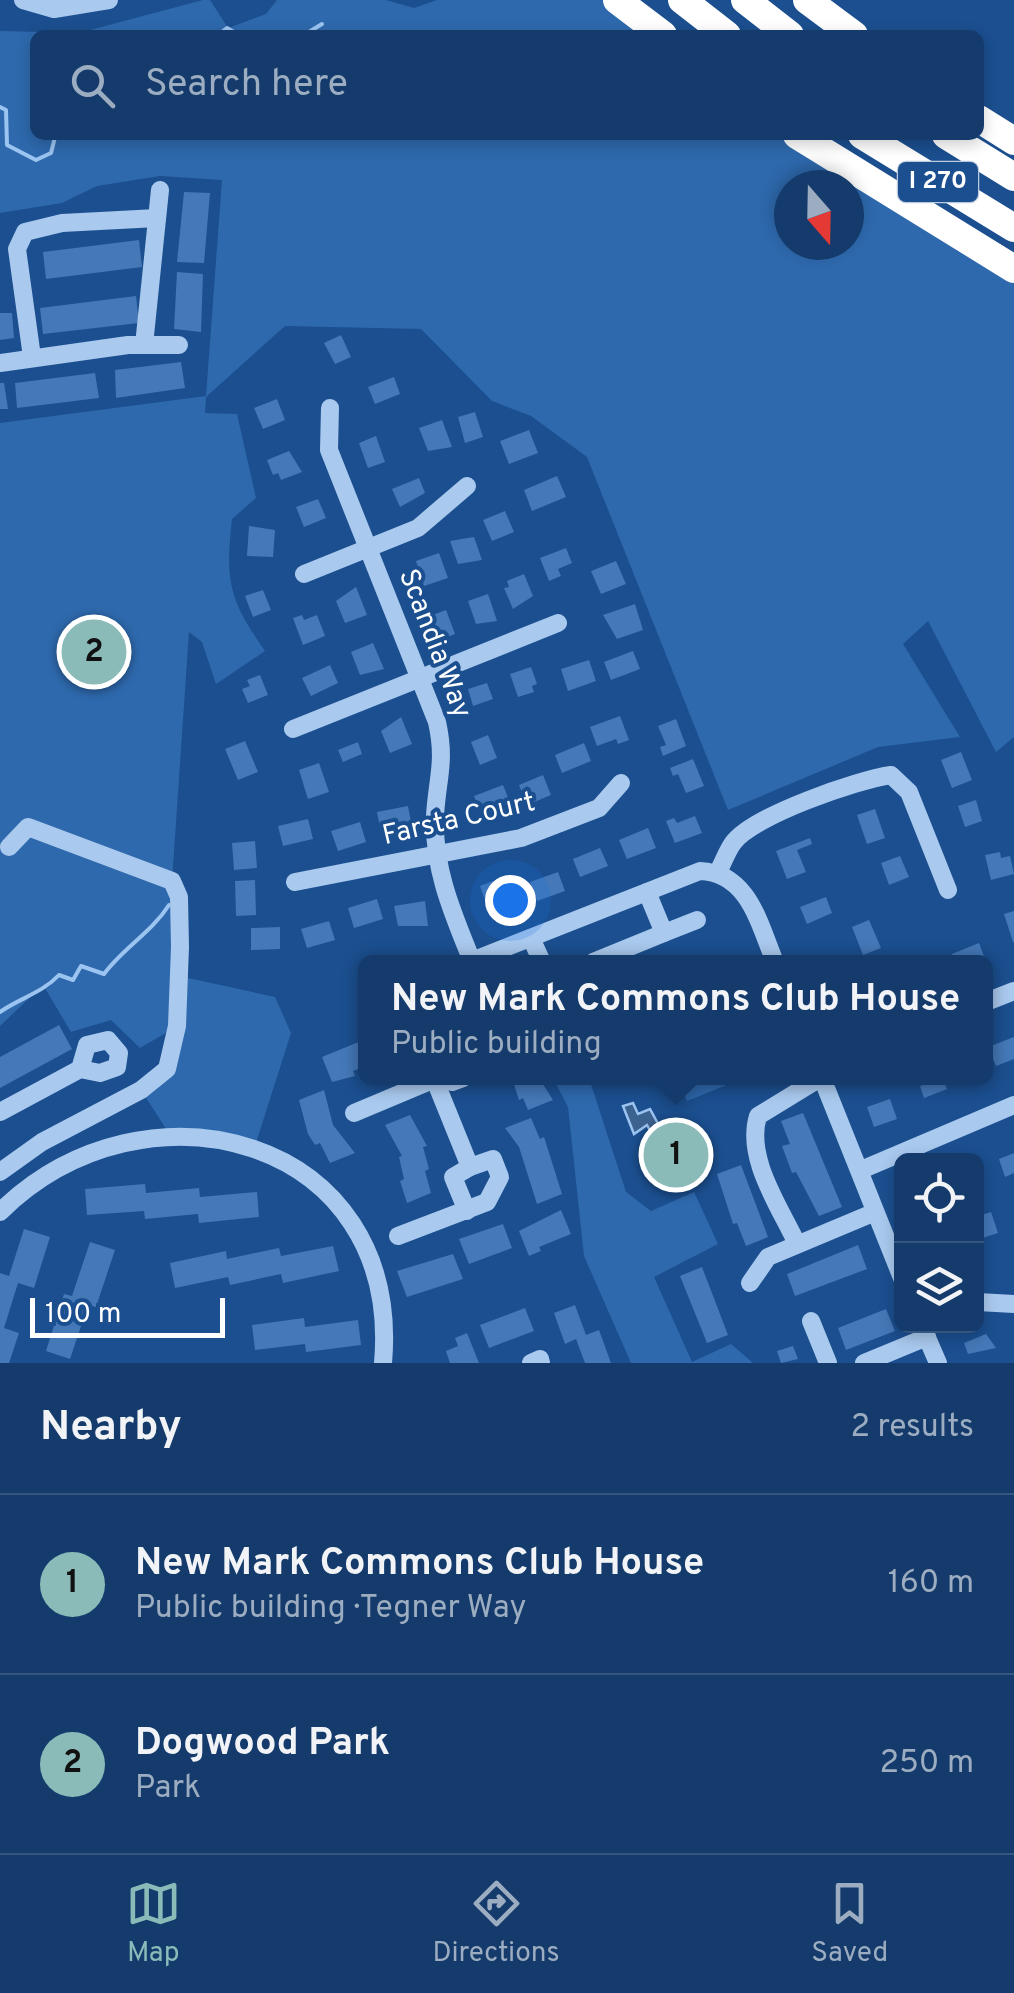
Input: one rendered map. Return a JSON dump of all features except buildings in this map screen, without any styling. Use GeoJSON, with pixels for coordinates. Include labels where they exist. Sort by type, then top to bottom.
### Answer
{"type":"FeatureCollection","features":[{"type":"Feature","properties":{"kind":"highway"},"geometry":{"type":"LineString","coordinates":[[617,0],[656,30]]}},
{"type":"Feature","properties":{"kind":"highway"},"geometry":{"type":"LineString","coordinates":[[682,0],[721,30]]}},
{"type":"Feature","properties":{"kind":"highway"},"geometry":{"type":"LineString","coordinates":[[745,0],[784,30]]}},
{"type":"Feature","properties":{"kind":"highway"},"geometry":{"type":"LineString","coordinates":[[806,0],[847,30]]}},
{"type":"Feature","properties":{"kind":"highway","name":"I 270"},"geometry":{"type":"LineString","coordinates":[[984,122],[1014,142]]}},
{"type":"Feature","properties":{"kind":"highway","name":"I 270"},"geometry":{"type":"LineString","coordinates":[[805,140],[1014,270]]}},
{"type":"Feature","properties":{"kind":"highway","name":"I 270"},"geometry":{"type":"LineString","coordinates":[[870,140],[1014,228]]}},
{"type":"Feature","properties":{"kind":"highway","name":"I 270"},"geometry":{"type":"LineString","coordinates":[[954,140],[1014,177]]}},
{"type":"Feature","properties":{"kind":"street"},"geometry":{"type":"LineString","coordinates":[[23,0],[54,9],[90,7],[109,0]]}},
{"type":"Feature","properties":{"kind":"street"},"geometry":{"type":"LineString","coordinates":[[144,345],[160,190]]}},
{"type":"Feature","properties":{"kind":"street"},"geometry":{"type":"LineString","coordinates":[[32,357],[17,249],[25,232],[76,222],[157,218]]}},
{"type":"Feature","properties":{"kind":"street"},"geometry":{"type":"LineString","coordinates":[[0,363],[144,345],[179,345]]}},
{"type":"Feature","properties":{"kind":"street","name":"Scandia Way"},"geometry":{"type":"LineString","coordinates":[[330,408],[328,450],[420,678],[442,747],[443,775],[435,814],[438,855],[447,899],[467,955]]}},
{"type":"Feature","properties":{"kind":"street"},"geometry":{"type":"LineString","coordinates":[[304,574],[418,528],[467,486]]}},
{"type":"Feature","properties":{"kind":"street"},"geometry":{"type":"LineString","coordinates":[[293,729],[558,623]]}},
{"type":"Feature","properties":{"kind":"street"},"geometry":{"type":"LineString","coordinates":[[718,872],[734,842],[754,826],[868,778],[890,774],[902,781],[909,792],[948,890]]}},
{"type":"Feature","properties":{"kind":"street","name":"Farsta Court"},"geometry":{"type":"LineString","coordinates":[[295,882],[438,855],[564,824],[599,808],[622,783]]}},
{"type":"Feature","properties":{"kind":"street"},"geometry":{"type":"LineString","coordinates":[[0,1172],[59,1134],[141,1090],[166,1068],[176,1026],[179,897],[172,881],[28,827],[9,847]]}},
{"type":"Feature","properties":{"kind":"street"},"geometry":{"type":"LineString","coordinates":[[488,955],[700,871],[718,872],[742,888],[772,955]]}},
{"type":"Feature","properties":{"kind":"street"},"geometry":{"type":"LineString","coordinates":[[647,892],[664,933]]}},
{"type":"Feature","properties":{"kind":"street"},"geometry":{"type":"LineString","coordinates":[[610,955],[696,920]]}},
{"type":"Feature","properties":{"kind":"street"},"geometry":{"type":"LineString","coordinates":[[531,938],[539,955]]}},
{"type":"Feature","properties":{"kind":"street"},"geometry":{"type":"LineString","coordinates":[[0,1112],[80,1069]]}},
{"type":"Feature","properties":{"kind":"street"},"geometry":{"type":"LineString","coordinates":[[354,1113],[418,1085]]}},
{"type":"Feature","properties":{"kind":"street"},"geometry":{"type":"LineString","coordinates":[[437,1085],[470,1167]]}},
{"type":"Feature","properties":{"kind":"street"},"geometry":{"type":"LineString","coordinates":[[797,1244],[756,1155],[753,1132],[758,1116],[809,1085]]}},
{"type":"Feature","properties":{"kind":"street"},"geometry":{"type":"LineString","coordinates":[[824,1085],[894,1260]]}},
{"type":"Feature","properties":{"kind":"street"},"geometry":{"type":"LineString","coordinates":[[860,1170],[1014,1105]]}},
{"type":"Feature","properties":{"kind":"street"},"geometry":{"type":"LineString","coordinates":[[59,1134],[72,1162]]}},
{"type":"Feature","properties":{"kind":"street"},"geometry":{"type":"LineString","coordinates":[[0,1212],[29,1183],[120,1144],[170,1136],[217,1138],[254,1146],[312,1177],[350,1224],[376,1287],[383,1363]]}},
{"type":"Feature","properties":{"kind":"street"},"geometry":{"type":"LineString","coordinates":[[398,1236],[467,1211],[487,1202],[500,1177],[493,1159],[453,1177],[467,1211]]}},
{"type":"Feature","properties":{"kind":"street"},"geometry":{"type":"LineString","coordinates":[[750,1283],[768,1257],[873,1213]]}},
{"type":"Feature","properties":{"kind":"street"},"geometry":{"type":"LineString","coordinates":[[984,1302],[1014,1304]]}},
{"type":"Feature","properties":{"kind":"street"},"geometry":{"type":"LineString","coordinates":[[811,1321],[828,1363]]}},
{"type":"Feature","properties":{"kind":"street"},"geometry":{"type":"LineString","coordinates":[[864,1363],[894,1357],[922,1333]]}},
{"type":"Feature","properties":{"kind":"street"},"geometry":{"type":"LineString","coordinates":[[925,1333],[938,1363]]}},
{"type":"Feature","properties":{"kind":"street"},"geometry":{"type":"LineString","coordinates":[[531,1363],[542,1363]]}},
{"type":"Feature","properties":{"kind":"shaded area"},"geometry":{"type":"Polygon","coordinates":[[[203,0],[210,0],[228,28],[266,14],[277,0],[386,0],[414,8],[437,0],[617,0],[656,30],[90,30],[203,0]]]}},
{"type":"Feature","properties":{"kind":"shaded area"},"geometry":{"type":"Polygon","coordinates":[[[0,31],[30,32],[30,140],[805,140],[854,170],[774,170],[774,260],[864,260],[864,176],[1014,269],[1014,737],[996,752],[928,621],[903,644],[960,737],[878,747],[728,810],[587,457],[531,416],[492,401],[421,329],[285,326],[206,397],[205,413],[237,414],[256,498],[232,519],[230,575],[237,603],[265,651],[216,684],[202,642],[189,632],[172,881],[179,976],[275,997],[291,1033],[255,1146],[170,1135],[141,1090],[167,1068],[176,1027],[140,1048],[111,1020],[71,1032],[43,985],[0,1026],[0,423],[206,396],[222,180],[160,176],[97,186],[62,203],[0,213],[0,31]]]}},
{"type":"Feature","properties":{"kind":"shaded area"},"geometry":{"type":"Polygon","coordinates":[[[557,1085],[591,1085],[626,1192],[651,1211],[694,1192],[718,1244],[654,1277],[692,1362],[731,1344],[753,1363],[631,1363],[584,1256],[568,1107],[557,1085]]]}},
{"type":"Feature","properties":{"kind":"shaded area"},"geometry":{"type":"Polygon","coordinates":[[[681,1085],[727,1085],[687,1101],[681,1085]]]}},
{"type":"Feature","properties":{"kind":"shaded area"},"geometry":{"type":"Polygon","coordinates":[[[633,1103],[638,1114],[650,1109],[662,1131],[652,1134],[647,1125],[634,1134],[623,1106],[633,1103]]]}},
{"type":"Feature","properties":{"kind":"waterway"},"geometry":{"type":"LineString","coordinates":[[312,30],[322,24]]}},
{"type":"Feature","properties":{"kind":"waterway"},"geometry":{"type":"LineString","coordinates":[[224,30],[230,30]]}},
{"type":"Feature","properties":{"kind":"waterway"},"geometry":{"type":"LineString","coordinates":[[0,107],[6,110],[7,145],[36,160],[51,153],[54,140]]}},
{"type":"Feature","properties":{"kind":"waterway"},"geometry":{"type":"LineString","coordinates":[[0,1012],[59,975],[73,980],[81,966],[104,974],[169,905]]}},
{"type":"Feature","properties":{"kind":"place","name":"Dogwood Park"},"geometry":{"type":"Point","coordinates":[94,652]}},
{"type":"Feature","properties":{"kind":"place","name":"New Mark Commons Club House"},"geometry":{"type":"Point","coordinates":[676,1155]}}]}
